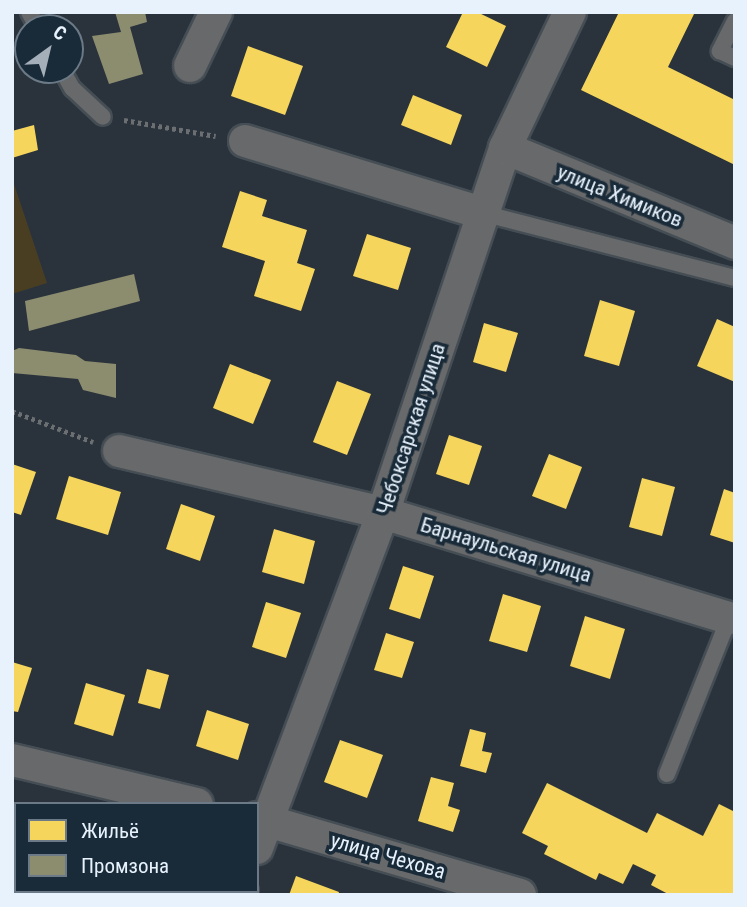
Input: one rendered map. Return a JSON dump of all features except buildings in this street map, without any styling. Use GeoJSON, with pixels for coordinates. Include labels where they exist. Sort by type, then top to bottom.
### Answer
{"type":"FeatureCollection","features":[{"type":"Feature","properties":{"kind":"street"},"geometry":{"type":"LineString","coordinates":[[190,66],[216,12]]}},
{"type":"Feature","properties":{"kind":"street","name":"Чебоксарская улица"},"geometry":{"type":"LineString","coordinates":[[261,829],[383,513],[505,148],[569,12]]}},
{"type":"Feature","properties":{"kind":"street"},"geometry":{"type":"LineString","coordinates":[[245,141],[482,213]]}},
{"type":"Feature","properties":{"kind":"street","name":"улица Химиков"},"geometry":{"type":"LineString","coordinates":[[505,148],[735,243]]}},
{"type":"Feature","properties":{"kind":"street","name":"Барнаульская улица"},"geometry":{"type":"LineString","coordinates":[[119,451],[383,513],[732,618]]}},
{"type":"Feature","properties":{"kind":"street"},"geometry":{"type":"LineString","coordinates":[[12,760],[189,802]]}},
{"type":"Feature","properties":{"kind":"street","name":"улица Чехова"},"geometry":{"type":"LineString","coordinates":[[261,829],[520,895]]}},
{"type":"Feature","properties":{"kind":"lane"},"geometry":{"type":"LineString","coordinates":[[735,21],[720,51],[735,58]]}},
{"type":"Feature","properties":{"kind":"lane"},"geometry":{"type":"LineString","coordinates":[[70,84],[103,117]]}},
{"type":"Feature","properties":{"kind":"lane"},"geometry":{"type":"LineString","coordinates":[[482,213],[735,278]]}},
{"type":"Feature","properties":{"kind":"lane"},"geometry":{"type":"LineString","coordinates":[[667,774],[732,618]]}},
{"type":"Feature","properties":{"kind":"path"},"geometry":{"type":"LineString","coordinates":[[103,117],[245,141]]}},
{"type":"Feature","properties":{"kind":"path"},"geometry":{"type":"LineString","coordinates":[[12,411],[119,451]]}},
{"type":"Feature","properties":{"kind":"shaded area"},"geometry":{"type":"Polygon","coordinates":[[[12,178],[47,283],[12,294],[12,178]]]}}]}
